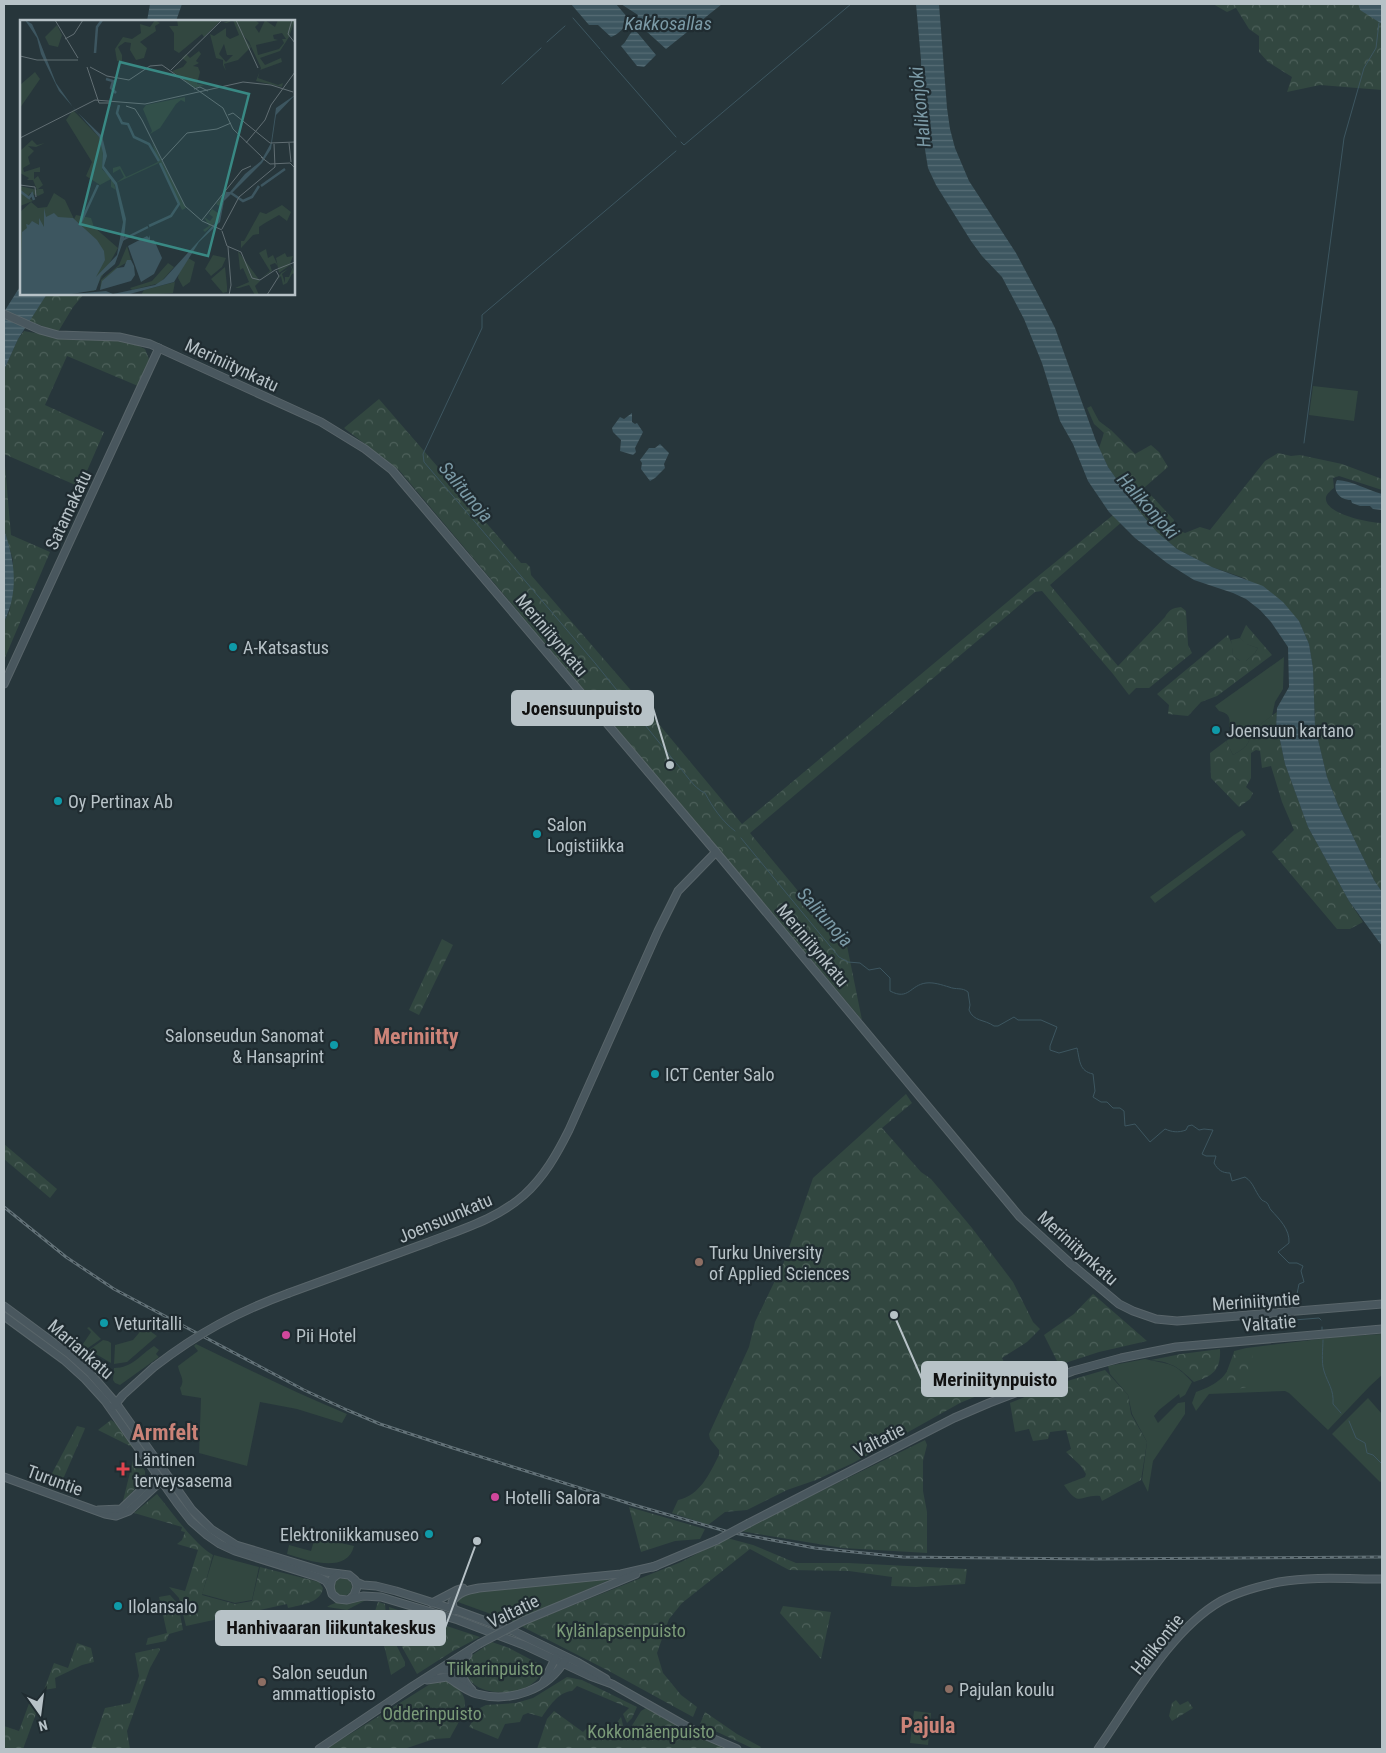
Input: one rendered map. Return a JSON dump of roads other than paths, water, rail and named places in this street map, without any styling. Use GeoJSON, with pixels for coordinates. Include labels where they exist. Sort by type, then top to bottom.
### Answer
{"type":"FeatureCollection","features":[{"type":"Feature","properties":{"kind":"main road","name":"Meriniitynkatu"},"geometry":{"type":"LineString","coordinates":[[4,314],[40,330],[58,335],[119,337],[150,344],[321,422],[365,449],[392,470],[716,852],[1020,1217],[1119,1304],[1133,1311]]}},
{"type":"Feature","properties":{"kind":"main road","name":"Satamakatu"},"geometry":{"type":"LineString","coordinates":[[4,684],[159,348]]}},
{"type":"Feature","properties":{"kind":"main road","name":"Joensuunkatu"},"geometry":{"type":"LineString","coordinates":[[111,1410],[122,1395],[154,1368],[188,1342],[235,1314],[483,1221],[516,1202],[536,1183],[566,1137],[658,931],[678,891],[716,852]]}},
{"type":"Feature","properties":{"kind":"main road","name":"Meriniityntie"},"geometry":{"type":"LineString","coordinates":[[1133,1311],[1156,1319],[1177,1322],[1382,1304]]}},
{"type":"Feature","properties":{"kind":"main road","name":"Mariankatu"},"geometry":{"type":"LineString","coordinates":[[4,1306],[80,1363],[116,1403],[192,1510],[216,1533],[236,1545],[325,1572],[338,1574]]}},
{"type":"Feature","properties":{"kind":"main road","name":"Mariankatu"},"geometry":{"type":"LineString","coordinates":[[4,1316],[80,1374],[105,1401],[191,1521],[220,1544],[235,1551],[318,1577],[326,1581],[330,1587]]}},
{"type":"Feature","properties":{"kind":"main road","name":"Valtatie"},"geometry":{"type":"LineString","coordinates":[[319,1749],[477,1646],[523,1621],[717,1540],[954,1418],[989,1402],[1073,1371],[1121,1358],[1176,1347],[1382,1329]]}},
{"type":"Feature","properties":{"kind":"main road","name":"Turuntie"},"geometry":{"type":"LineString","coordinates":[[4,1477],[112,1516],[122,1515],[128,1511],[159,1478]]}},
{"type":"Feature","properties":{"kind":"main road"},"geometry":{"type":"LineString","coordinates":[[458,1620],[452,1602],[459,1594],[479,1588],[621,1574],[656,1566]]}},
{"type":"Feature","properties":{"kind":"main road"},"geometry":{"type":"LineString","coordinates":[[557,1657],[544,1655],[524,1645],[458,1620],[388,1598],[371,1596],[338,1599],[332,1594],[330,1587],[332,1579],[338,1574],[349,1575],[356,1582],[363,1585],[381,1587],[453,1609],[513,1631],[557,1657],[594,1671],[612,1684],[693,1730],[737,1749]]}},
{"type":"Feature","properties":{"kind":"main road","name":"Halikontie"},"geometry":{"type":"LineString","coordinates":[[1098,1749],[1179,1635],[1205,1611],[1223,1600],[1249,1589],[1281,1582],[1382,1578]]}},
{"type":"Feature","properties":{"kind":"main road"},"geometry":{"type":"LineString","coordinates":[[351,1598],[356,1590],[356,1582]]}},
{"type":"Feature","properties":{"kind":"main road"},"geometry":{"type":"LineString","coordinates":[[432,1603],[457,1590],[472,1587],[479,1588]]}},
{"type":"Feature","properties":{"kind":"main road"},"geometry":{"type":"LineString","coordinates":[[465,1683],[461,1673],[461,1662],[477,1646]]}},
{"type":"Feature","properties":{"kind":"main road"},"geometry":{"type":"LineString","coordinates":[[544,1655],[550,1668]]}},
{"type":"Feature","properties":{"kind":"main road"},"geometry":{"type":"LineString","coordinates":[[542,1683],[557,1657]]}},
{"type":"Feature","properties":{"kind":"main road"},"geometry":{"type":"LineString","coordinates":[[564,1660],[573,1668],[612,1684]]}},
{"type":"Feature","properties":{"kind":"main road"},"geometry":{"type":"LineString","coordinates":[[422,1681],[447,1677],[477,1694],[493,1697],[510,1697],[528,1692],[552,1677],[564,1660]]}},
{"type":"Feature","properties":{"kind":"main road"},"geometry":{"type":"LineString","coordinates":[[558,1671],[573,1668]]}},
{"type":"Feature","properties":{"kind":"main road"},"geometry":{"type":"LineString","coordinates":[[439,1670],[449,1670],[477,1694]]}},
{"type":"Feature","properties":{"kind":"water"},"geometry":{"type":"Polygon","coordinates":[[[150,4],[182,4],[176,20],[147,20],[150,4]]]}},
{"type":"Feature","properties":{"kind":"water"},"geometry":{"type":"Polygon","coordinates":[[[571,4],[616,4],[628,18],[622,29],[611,37],[598,25],[589,25],[571,4]]]}},
{"type":"Feature","properties":{"kind":"water","name":"Kakkosallas"},"geometry":{"type":"Polygon","coordinates":[[[621,4],[722,4],[666,49],[635,21],[638,15],[621,4]]]}},
{"type":"Feature","properties":{"kind":"water"},"geometry":{"type":"Polygon","coordinates":[[[916,4],[939,4],[947,108],[955,148],[969,181],[1016,253],[1055,328],[1096,441],[1108,467],[1139,511],[1157,532],[1177,549],[1212,567],[1263,586],[1283,602],[1299,621],[1309,644],[1313,668],[1315,727],[1327,777],[1357,845],[1382,892],[1382,946],[1349,901],[1308,827],[1285,764],[1276,729],[1277,708],[1289,687],[1288,647],[1271,622],[1246,599],[1194,580],[1167,563],[1135,538],[1109,512],[1088,481],[1073,444],[1060,421],[1042,363],[1024,319],[1002,277],[971,241],[936,185],[928,168],[922,131],[921,60],[916,4]]]}},
{"type":"Feature","properties":{"kind":"water"},"geometry":{"type":"Polygon","coordinates":[[[1359,4],[1382,4],[1382,24],[1360,10],[1359,4]]]}},
{"type":"Feature","properties":{"kind":"water"},"geometry":{"type":"Polygon","coordinates":[[[634,30],[656,55],[644,67],[637,66],[621,46],[634,30]]]}},
{"type":"Feature","properties":{"kind":"water"},"geometry":{"type":"Polygon","coordinates":[[[20,287],[20,295],[46,295],[18,339],[4,370],[4,312],[20,287]]]}},
{"type":"Feature","properties":{"kind":"water"},"geometry":{"type":"Polygon","coordinates":[[[632,413],[632,422],[637,423],[643,432],[635,448],[636,452],[633,455],[620,451],[621,440],[613,432],[612,428],[620,417],[624,419],[632,413]]]}},
{"type":"Feature","properties":{"kind":"water"},"geometry":{"type":"Polygon","coordinates":[[[660,444],[669,453],[664,464],[665,468],[650,481],[641,469],[642,463],[640,460],[649,448],[655,448],[660,444]]]}},
{"type":"Feature","properties":{"kind":"water"},"geometry":{"type":"Polygon","coordinates":[[[1337,480],[1349,482],[1382,494],[1382,510],[1373,509],[1370,506],[1360,506],[1340,496],[1335,487],[1337,480]]]}},
{"type":"Feature","properties":{"kind":"water"},"geometry":{"type":"Polygon","coordinates":[[[4,530],[11,553],[14,576],[12,599],[4,622],[4,530]]]}},
{"type":"Feature","properties":{"kind":"waterway"},"geometry":{"type":"LineString","coordinates":[[681,142],[684,145],[851,4]]}},
{"type":"Feature","properties":{"kind":"waterway"},"geometry":{"type":"LineString","coordinates":[[573,18],[600,49]]}},
{"type":"Feature","properties":{"kind":"waterway"},"geometry":{"type":"LineString","coordinates":[[1304,443],[1344,138],[1364,68],[1376,48],[1379,23]]}},
{"type":"Feature","properties":{"kind":"waterway"},"geometry":{"type":"LineString","coordinates":[[547,42],[565,26]]}},
{"type":"Feature","properties":{"kind":"waterway"},"geometry":{"type":"LineString","coordinates":[[502,84],[541,48]]}},
{"type":"Feature","properties":{"kind":"waterway"},"geometry":{"type":"LineString","coordinates":[[601,51],[676,137]]}},
{"type":"Feature","properties":{"kind":"waterway","name":"Salitunoja"},"geometry":{"type":"LineString","coordinates":[[676,151],[482,315],[482,328],[423,454],[424,462],[595,663],[689,779],[697,788],[705,793],[722,819],[735,831]]}},
{"type":"Feature","properties":{"kind":"waterway","name":"Salitunoja"},"geometry":{"type":"LineString","coordinates":[[741,838],[839,957],[848,962],[860,963],[869,970],[880,968],[890,978],[890,991],[901,994],[921,984],[938,984],[968,992],[971,1014],[994,1026],[998,1026],[1014,1017],[1018,1020],[1041,1020],[1057,1027],[1050,1050],[1059,1053],[1077,1048],[1083,1068],[1088,1073],[1093,1074],[1095,1091],[1093,1097],[1101,1102],[1107,1102],[1113,1108],[1120,1108],[1124,1111],[1125,1126],[1135,1124],[1150,1142],[1165,1129],[1180,1132],[1192,1125],[1199,1130],[1213,1130],[1202,1154],[1216,1156],[1214,1163],[1222,1172],[1230,1173],[1232,1181],[1245,1177],[1250,1182],[1261,1200],[1268,1204],[1288,1233],[1289,1243],[1278,1252],[1289,1263],[1297,1263],[1303,1266],[1301,1271],[1304,1282],[1299,1284],[1297,1294],[1291,1296],[1293,1307]]}},
{"type":"Feature","properties":{"kind":"waterway","name":"Salitunoja"},"geometry":{"type":"LineString","coordinates":[[1294,1320],[1319,1318],[1321,1320]]}},
{"type":"Feature","properties":{"kind":"waterway","name":"Salitunoja"},"geometry":{"type":"LineString","coordinates":[[1323,1340],[1323,1367],[1332,1390],[1333,1404],[1341,1413]]}},
{"type":"Feature","properties":{"kind":"waterway","name":"Salitunoja"},"geometry":{"type":"LineString","coordinates":[[1349,1421],[1356,1438],[1365,1443],[1367,1453],[1373,1455],[1382,1464]]}},
{"type":"Feature","properties":{"kind":"railway"},"geometry":{"type":"LineString","coordinates":[[4,1207],[66,1257],[114,1289],[304,1390],[347,1410],[380,1424],[453,1448],[634,1505],[729,1532],[815,1548],[903,1557],[1096,1559],[1382,1557]]}},
{"type":"Feature","properties":{"kind":"place","name":"A-Katsastus"},"geometry":{"type":"Point","coordinates":[233,647]}},
{"type":"Feature","properties":{"kind":"place","name":"Joensuun kartano"},"geometry":{"type":"Point","coordinates":[1216,730]}},
{"type":"Feature","properties":{"kind":"place","name":"Joensuunpuisto"},"geometry":{"type":"Point","coordinates":[670,765]}},
{"type":"Feature","properties":{"kind":"place","name":"Oy Pertinax Ab"},"geometry":{"type":"Point","coordinates":[58,801]}},
{"type":"Feature","properties":{"kind":"place","name":"Salon Logistiikka"},"geometry":{"type":"Point","coordinates":[537,834]}},
{"type":"Feature","properties":{"kind":"place","name":"Salonseudun Sanomat & Hansaprint"},"geometry":{"type":"Point","coordinates":[334,1045]}},
{"type":"Feature","properties":{"kind":"place","name":"ICT Center Salo"},"geometry":{"type":"Point","coordinates":[655,1074]}},
{"type":"Feature","properties":{"kind":"place","name":"Turku University of Applied Sciences"},"geometry":{"type":"Point","coordinates":[699,1262]}},
{"type":"Feature","properties":{"kind":"place","name":"Meriniitynpuisto"},"geometry":{"type":"Point","coordinates":[894,1315]}},
{"type":"Feature","properties":{"kind":"place","name":"Veturitalli"},"geometry":{"type":"Point","coordinates":[104,1323]}},
{"type":"Feature","properties":{"kind":"place","name":"Pii Hotel"},"geometry":{"type":"Point","coordinates":[286,1335]}},
{"type":"Feature","properties":{"kind":"place","name":"Läntinen terveysasema"},"geometry":{"type":"Point","coordinates":[123,1469]}},
{"type":"Feature","properties":{"kind":"place","name":"Hotelli Salora"},"geometry":{"type":"Point","coordinates":[495,1497]}},
{"type":"Feature","properties":{"kind":"place","name":"Elektroniikkamuseo"},"geometry":{"type":"Point","coordinates":[429,1534]}},
{"type":"Feature","properties":{"kind":"place","name":"Hanhivaaran liikuntakeskus"},"geometry":{"type":"Point","coordinates":[477,1541]}},
{"type":"Feature","properties":{"kind":"place","name":"Ilolansalo"},"geometry":{"type":"Point","coordinates":[118,1606]}},
{"type":"Feature","properties":{"kind":"place","name":"Salon seudun ammattiopisto"},"geometry":{"type":"Point","coordinates":[262,1682]}},
{"type":"Feature","properties":{"kind":"place","name":"Pajulan koulu"},"geometry":{"type":"Point","coordinates":[949,1689]}},
{"type":"Feature","properties":{"kind":"district","name":"Meriniitty"},"geometry":{"type":"Point","coordinates":[416,1036]}},
{"type":"Feature","properties":{"kind":"district","name":"Armfelt"},"geometry":{"type":"Point","coordinates":[165,1432]}},
{"type":"Feature","properties":{"kind":"district","name":"Pajula"},"geometry":{"type":"Point","coordinates":[928,1725]}},
{"type":"Feature","properties":{"kind":"water label","name":"Halikonjoki"},"geometry":{"type":"Point","coordinates":[920,107]}},
{"type":"Feature","properties":{"kind":"water label","name":"Halikonjoki"},"geometry":{"type":"Point","coordinates":[1148,506]}},
{"type":"Feature","properties":{"kind":"park label","name":"Kylänlapsenpuisto"},"geometry":{"type":"Point","coordinates":[621,1630]}},
{"type":"Feature","properties":{"kind":"park label","name":"Tiikarinpuisto"},"geometry":{"type":"Point","coordinates":[495,1668]}},
{"type":"Feature","properties":{"kind":"park label","name":"Odderinpuisto"},"geometry":{"type":"Point","coordinates":[432,1713]}},
{"type":"Feature","properties":{"kind":"park label","name":"Kokkomäenpuisto"},"geometry":{"type":"Point","coordinates":[651,1731]}}]}
